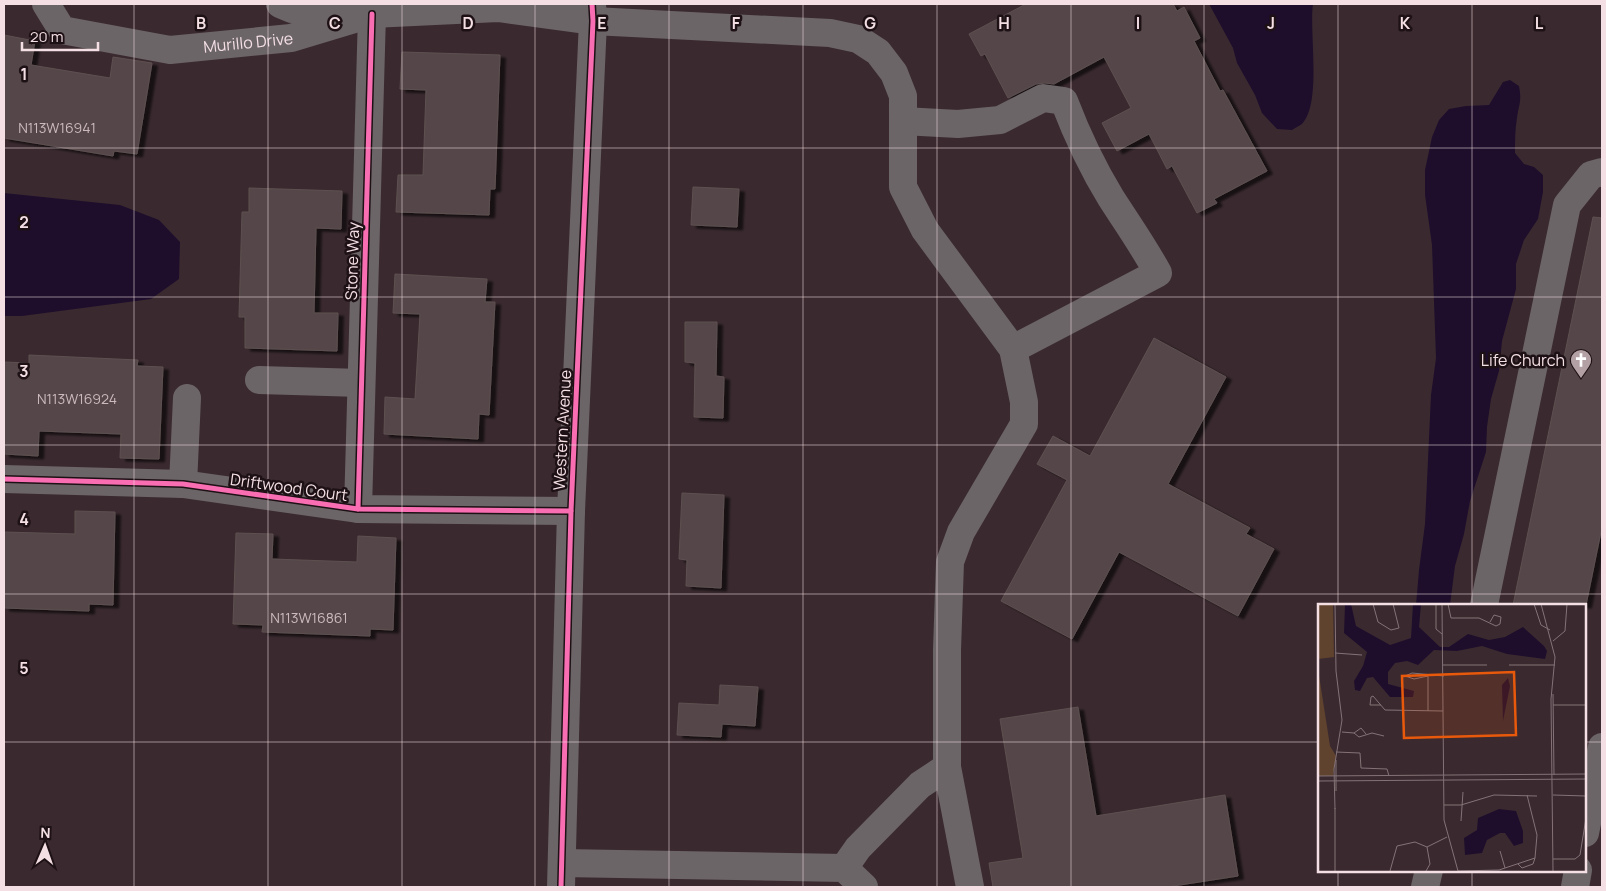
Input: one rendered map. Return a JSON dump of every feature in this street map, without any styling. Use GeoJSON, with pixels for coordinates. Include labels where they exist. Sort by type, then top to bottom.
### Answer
{"type":"FeatureCollection","features":[{"type":"Feature","properties":{"kind":"street","name":"Murillo Drive"},"geometry":{"type":"LineString","coordinates":[[46,4],[62,30],[170,50],[291,38],[372,14]]}},
{"type":"Feature","properties":{"kind":"street","name":"Murillo Drive"},"geometry":{"type":"LineString","coordinates":[[280,4],[292,9],[372,14],[498,6],[830,32],[858,39],[878,52],[894,73],[903,96],[903,187],[925,230],[1013,349]]}},
{"type":"Feature","properties":{"kind":"street","name":"Western Avenue"},"geometry":{"type":"LineString","coordinates":[[562,875],[571,511],[593,12]]}},
{"type":"Feature","properties":{"kind":"street","name":"Stone Way"},"geometry":{"type":"LineString","coordinates":[[358,509],[372,14]]}},
{"type":"Feature","properties":{"kind":"street"},"geometry":{"type":"LineString","coordinates":[[903,121],[958,124],[1000,120],[1043,98],[1064,101],[1080,141],[1111,197],[1158,273],[1013,349],[1024,402],[1024,424],[961,532],[950,562],[946,767],[970,887]]}},
{"type":"Feature","properties":{"kind":"street"},"geometry":{"type":"LineString","coordinates":[[1484,604],[1567,205],[1591,175],[1602,172]]}},
{"type":"Feature","properties":{"kind":"street"},"geometry":{"type":"LineString","coordinates":[[259,380],[361,383]]}},
{"type":"Feature","properties":{"kind":"street"},"geometry":{"type":"LineString","coordinates":[[183,484],[187,398]]}},
{"type":"Feature","properties":{"kind":"street","name":"Driftwood Court"},"geometry":{"type":"LineString","coordinates":[[4,479],[183,484],[358,509],[571,511]]}},
{"type":"Feature","properties":{"kind":"street"},"geometry":{"type":"LineString","coordinates":[[1586,829],[1601,764]]}},
{"type":"Feature","properties":{"kind":"street"},"geometry":{"type":"LineString","coordinates":[[844,868],[858,848],[920,785],[946,767]]}},
{"type":"Feature","properties":{"kind":"street"},"geometry":{"type":"LineString","coordinates":[[1586,847],[1602,847]]}},
{"type":"Feature","properties":{"kind":"street"},"geometry":{"type":"LineString","coordinates":[[562,875],[844,868],[864,887]]}},
{"type":"Feature","properties":{"kind":"street"},"geometry":{"type":"LineString","coordinates":[[1426,887],[1429,871]]}},
{"type":"Feature","properties":{"kind":"street"},"geometry":{"type":"LineString","coordinates":[[1575,887],[1578,871]]}},
{"type":"Feature","properties":{"kind":"shaded area"},"geometry":{"type":"Polygon","coordinates":[[[1209,4],[1313,4],[1314,67],[1312,100],[1308,114],[1302,124],[1292,130],[1277,129],[1262,113],[1255,95],[1237,63],[1233,48],[1209,4]]]}},
{"type":"Feature","properties":{"kind":"shaded area"},"geometry":{"type":"Polygon","coordinates":[[[1510,80],[1519,86],[1520,102],[1516,127],[1515,153],[1524,164],[1534,167],[1543,175],[1543,192],[1538,219],[1524,240],[1516,264],[1516,289],[1502,341],[1499,371],[1491,399],[1486,452],[1470,501],[1464,534],[1455,566],[1450,604],[1416,604],[1425,524],[1431,395],[1436,358],[1432,245],[1425,195],[1425,170],[1432,137],[1439,120],[1449,109],[1489,105],[1503,82],[1510,80]]]}},
{"type":"Feature","properties":{"kind":"shaded area"},"geometry":{"type":"Polygon","coordinates":[[[4,193],[120,205],[159,220],[180,242],[179,279],[151,299],[22,316],[4,316],[4,193]]]}},
{"type":"Feature","properties":{"kind":"building"},"geometry":{"type":"Polygon","coordinates":[[[1026,4],[1173,4],[1177,11],[1184,7],[1200,38],[1194,41],[1220,91],[1223,90],[1267,171],[1214,199],[1217,203],[1197,213],[1172,166],[1167,169],[1149,134],[1117,151],[1102,123],[1131,108],[1104,57],[1054,84],[1036,84],[1008,98],[985,54],[981,56],[969,34],[1026,4]]]}},
{"type":"Feature","properties":{"kind":"building"},"geometry":{"type":"Polygon","coordinates":[[[4,35],[35,41],[31,65],[110,78],[113,57],[152,63],[137,154],[114,151],[113,156],[4,138],[4,35]]]}},
{"type":"Feature","properties":{"kind":"building"},"geometry":{"type":"Polygon","coordinates":[[[402,52],[500,55],[495,189],[490,189],[489,215],[396,212],[398,175],[423,175],[426,90],[400,89],[402,52]]]}},
{"type":"Feature","properties":{"kind":"building"},"geometry":{"type":"Polygon","coordinates":[[[693,187],[739,189],[737,227],[691,225],[693,187]]]}},
{"type":"Feature","properties":{"kind":"building"},"geometry":{"type":"Polygon","coordinates":[[[249,188],[342,191],[341,229],[316,228],[314,313],[338,313],[337,351],[245,348],[245,317],[239,317],[242,212],[249,212],[249,188]]]}},
{"type":"Feature","properties":{"kind":"building","name":"Life Church"},"geometry":{"type":"Polygon","coordinates":[[[1593,217],[1602,218],[1602,527],[1586,605],[1513,604],[1593,217]]]}},
{"type":"Feature","properties":{"kind":"building"},"geometry":{"type":"Polygon","coordinates":[[[395,274],[487,279],[485,302],[495,302],[489,415],[479,414],[478,439],[384,434],[385,397],[415,399],[420,314],[393,313],[395,274]]]}},
{"type":"Feature","properties":{"kind":"building"},"geometry":{"type":"Polygon","coordinates":[[[685,322],[717,322],[716,376],[724,377],[723,418],[694,417],[695,363],[685,362],[685,322]]]}},
{"type":"Feature","properties":{"kind":"building"},"geometry":{"type":"Polygon","coordinates":[[[1154,338],[1226,377],[1168,484],[1250,528],[1246,534],[1274,549],[1238,616],[1119,552],[1072,639],[1001,601],[1067,480],[1037,464],[1053,436],[1090,456],[1154,338]]]}},
{"type":"Feature","properties":{"kind":"building"},"geometry":{"type":"Polygon","coordinates":[[[29,355],[138,360],[137,366],[163,367],[159,459],[120,458],[121,434],[39,431],[38,456],[4,454],[4,362],[29,363],[29,355]]]}},
{"type":"Feature","properties":{"kind":"building"},"geometry":{"type":"Polygon","coordinates":[[[682,493],[724,495],[721,588],[686,586],[687,560],[679,559],[682,493]]]}},
{"type":"Feature","properties":{"kind":"building"},"geometry":{"type":"Polygon","coordinates":[[[75,511],[115,512],[113,605],[89,604],[89,611],[4,608],[4,532],[75,534],[75,511]]]}},
{"type":"Feature","properties":{"kind":"building"},"geometry":{"type":"Polygon","coordinates":[[[236,533],[273,534],[272,559],[357,562],[358,536],[396,538],[393,630],[370,629],[370,636],[262,632],[263,625],[233,624],[236,533]]]}},
{"type":"Feature","properties":{"kind":"building"},"geometry":{"type":"Polygon","coordinates":[[[720,685],[758,687],[755,726],[722,724],[721,737],[677,735],[679,703],[719,705],[720,685]]]}},
{"type":"Feature","properties":{"kind":"building"},"geometry":{"type":"Polygon","coordinates":[[[1078,707],[1096,816],[1225,795],[1238,876],[1167,887],[993,887],[989,863],[1023,858],[1000,719],[1078,707]]]}},
{"type":"Feature","properties":{"kind":"cycle path"},"geometry":{"type":"LineString","coordinates":[[561,887],[571,511],[593,21],[592,4]]}},
{"type":"Feature","properties":{"kind":"cycle path"},"geometry":{"type":"LineString","coordinates":[[358,509],[372,14]]}},
{"type":"Feature","properties":{"kind":"cycle path"},"geometry":{"type":"LineString","coordinates":[[4,479],[183,484],[358,509],[571,511]]}},
{"type":"Feature","properties":{"kind":"place","name":"Life Church"},"geometry":{"type":"Point","coordinates":[1581,379]}}]}
